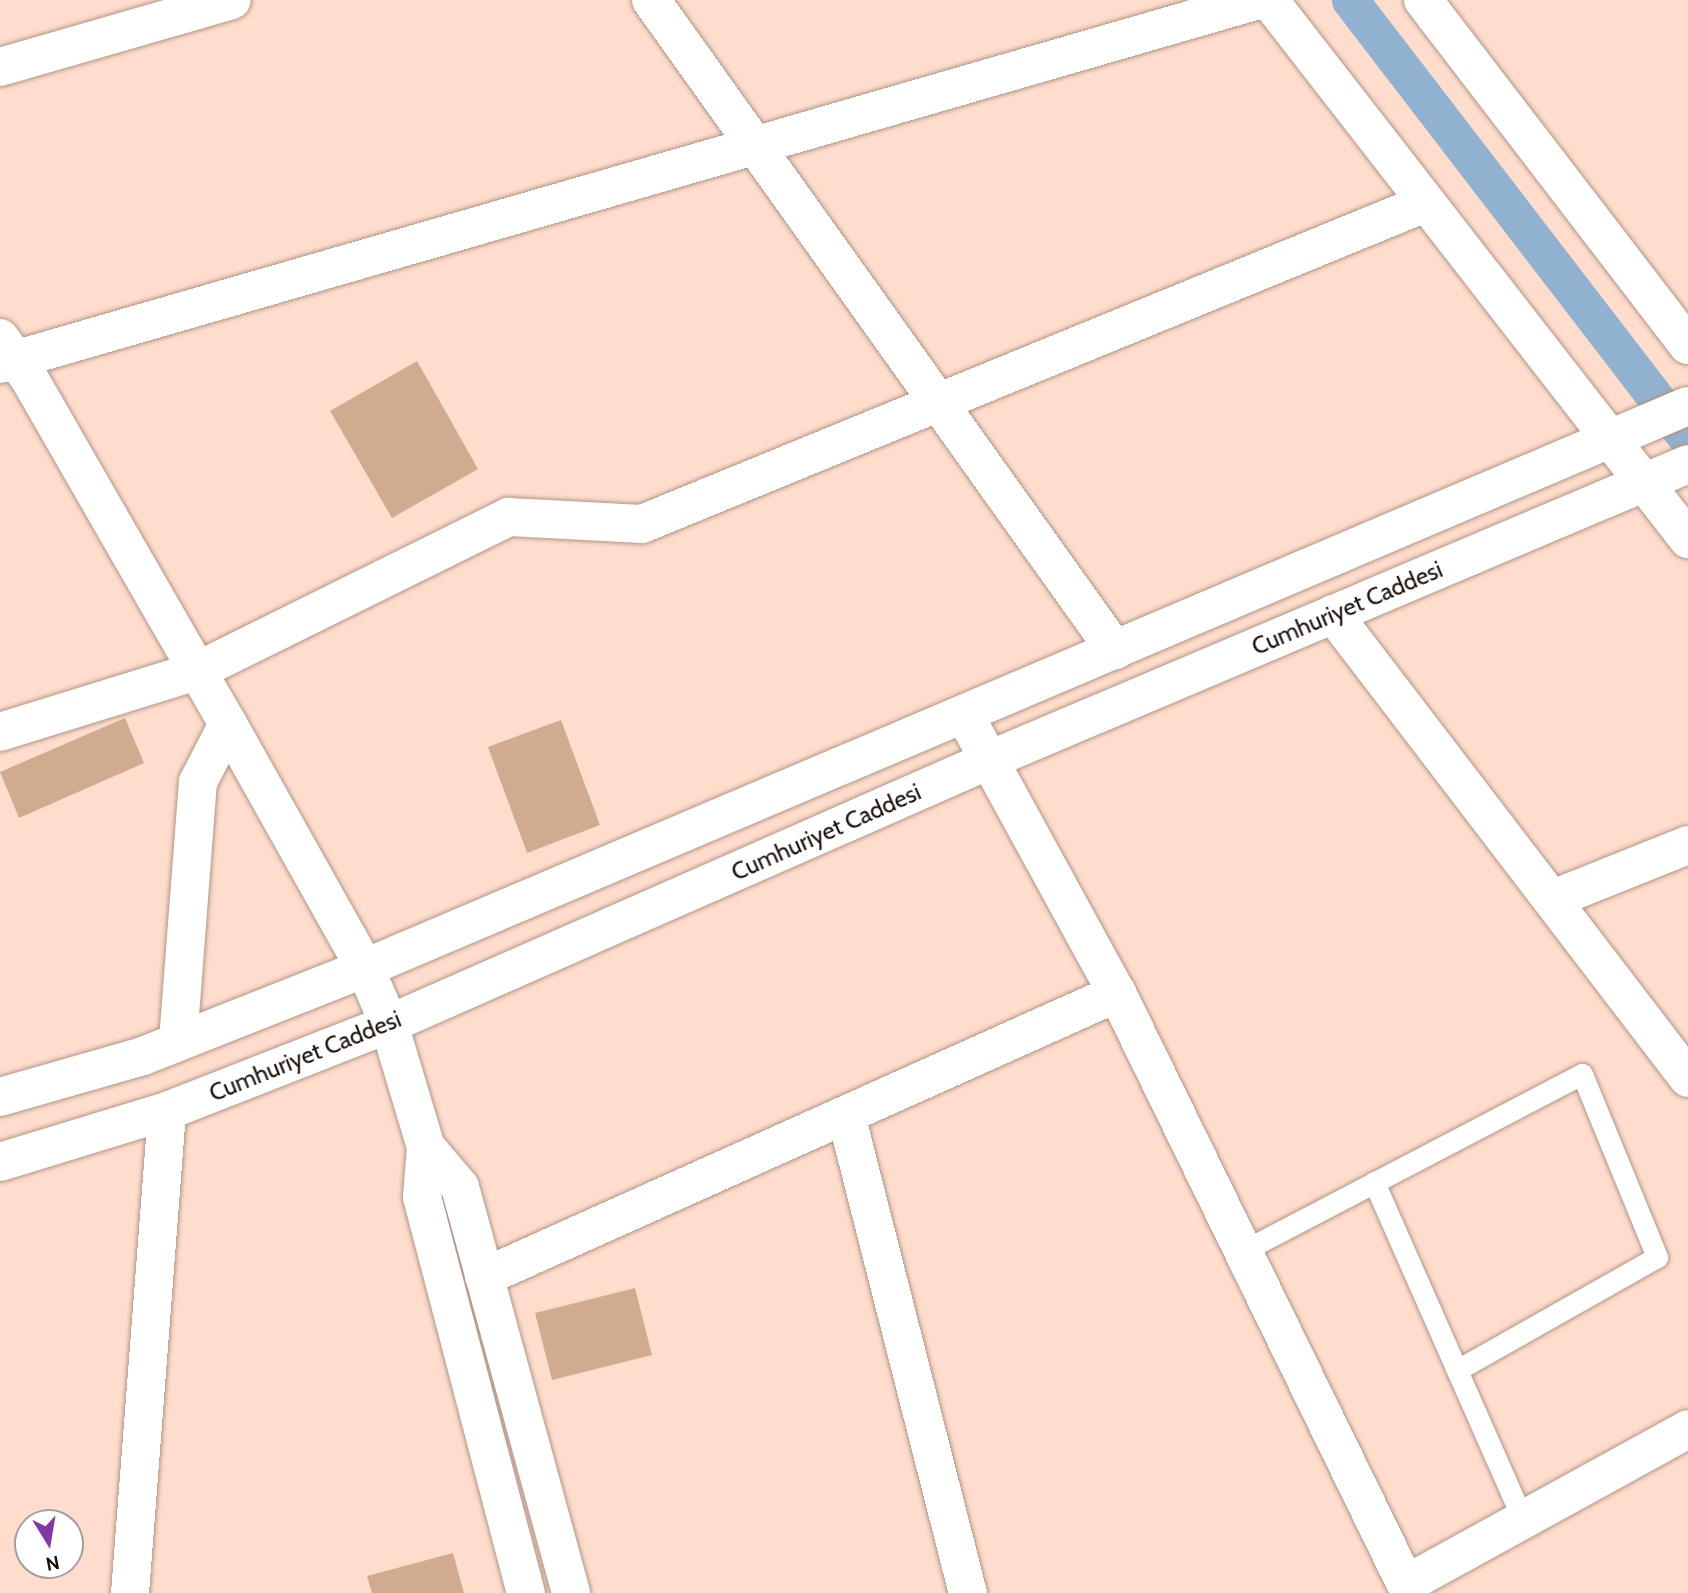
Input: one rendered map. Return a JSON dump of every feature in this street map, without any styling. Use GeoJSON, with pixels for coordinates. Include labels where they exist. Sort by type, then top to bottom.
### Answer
{"type":"FeatureCollection","features":[{"type":"Feature","properties":{"kind":"street"},"geometry":{"type":"LineString","coordinates":[[0,67],[232,0]]}},
{"type":"Feature","properties":{"kind":"street"},"geometry":{"type":"LineString","coordinates":[[651,0],[943,402],[1115,650]]}},
{"type":"Feature","properties":{"kind":"street"},"geometry":{"type":"LineString","coordinates":[[526,1593],[422,1197],[426,1147],[389,1024],[365,968],[228,724],[6,354],[1259,0]]}},
{"type":"Feature","properties":{"kind":"street"},"geometry":{"type":"LineString","coordinates":[[1269,0],[1423,204],[1609,440],[1670,472],[1688,539]]}},
{"type":"Feature","properties":{"kind":"street"},"geometry":{"type":"LineString","coordinates":[[1423,0],[1688,345]]}},
{"type":"Feature","properties":{"kind":"street"},"geometry":{"type":"LineString","coordinates":[[0,732],[197,671],[509,517],[642,524],[1423,204]]}},
{"type":"Feature","properties":{"kind":"street"},"geometry":{"type":"LineString","coordinates":[[0,1097],[178,1041],[365,968],[1688,405]]}},
{"type":"Feature","properties":{"kind":"street","name":"Cumhuriyet Caddesi"},"geometry":{"type":"LineString","coordinates":[[0,1162],[167,1111],[389,1024],[986,761],[1670,472]]}},
{"type":"Feature","properties":{"kind":"street"},"geometry":{"type":"LineString","coordinates":[[1333,614],[1688,1078]]}},
{"type":"Feature","properties":{"kind":"street"},"geometry":{"type":"LineString","coordinates":[[964,714],[986,761],[1117,993],[1410,1588],[1688,1429]]}},
{"type":"Feature","properties":{"kind":"street"},"geometry":{"type":"LineString","coordinates":[[178,1041],[198,782],[228,724]]}},
{"type":"Feature","properties":{"kind":"street"},"geometry":{"type":"LineString","coordinates":[[1553,899],[1688,845]]}},
{"type":"Feature","properties":{"kind":"street"},"geometry":{"type":"LineString","coordinates":[[484,1276],[1117,993]]}},
{"type":"Feature","properties":{"kind":"street"},"geometry":{"type":"LineString","coordinates":[[130,1593],[167,1111]]}},
{"type":"Feature","properties":{"kind":"street"},"geometry":{"type":"LineString","coordinates":[[846,1115],[968,1593]]}},
{"type":"Feature","properties":{"kind":"street"},"geometry":{"type":"LineString","coordinates":[[426,1147],[460,1187],[571,1593]]}},
{"type":"Feature","properties":{"kind":"lane"},"geometry":{"type":"LineString","coordinates":[[1245,1250],[1582,1074],[1657,1257],[1457,1370]]}},
{"type":"Feature","properties":{"kind":"lane"},"geometry":{"type":"LineString","coordinates":[[1374,1182],[1518,1509]]}},
{"type":"Feature","properties":{"kind":"building"},"geometry":{"type":"Polygon","coordinates":[[[417,361],[478,469],[392,518],[330,411],[417,361]]]}},
{"type":"Feature","properties":{"kind":"building"},"geometry":{"type":"Polygon","coordinates":[[[125,718],[144,763],[19,818],[0,772],[125,718]]]}},
{"type":"Feature","properties":{"kind":"building"},"geometry":{"type":"Polygon","coordinates":[[[561,720],[600,825],[527,853],[488,747],[561,720]]]}},
{"type":"Feature","properties":{"kind":"building"},"geometry":{"type":"Polygon","coordinates":[[[635,1288],[652,1355],[552,1380],[535,1313],[635,1288]]]}},
{"type":"Feature","properties":{"kind":"building"},"geometry":{"type":"Polygon","coordinates":[[[453,1553],[464,1593],[372,1593],[367,1576],[453,1553]]]}},
{"type":"Feature","properties":{"kind":"waterway"},"geometry":{"type":"LineString","coordinates":[[1350,0],[1688,440]]}}]}
